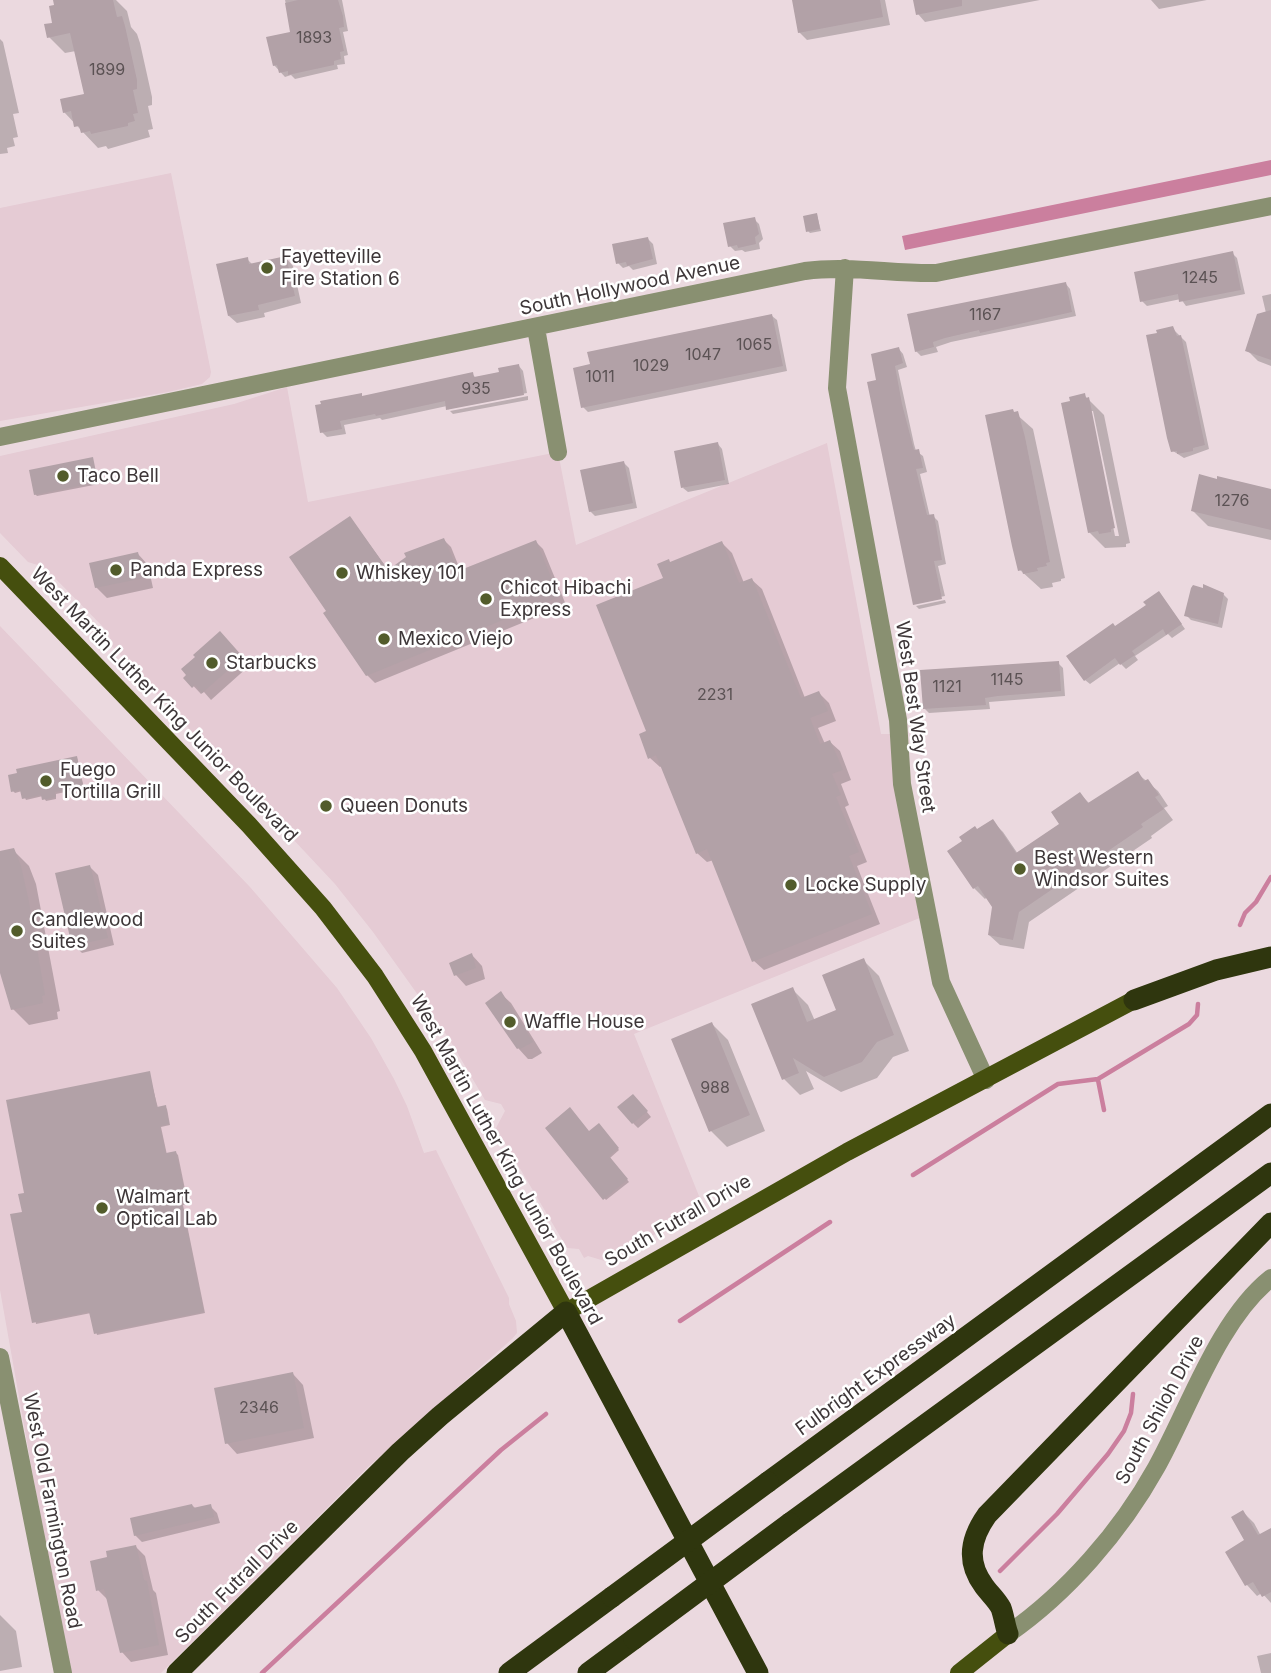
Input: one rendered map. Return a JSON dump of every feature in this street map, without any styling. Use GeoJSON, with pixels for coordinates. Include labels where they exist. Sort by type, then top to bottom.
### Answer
{"type":"FeatureCollection","features":[{"type":"Feature","properties":{"kind":"highway"},"geometry":{"type":"LineString","coordinates":[[1134,1000],[1216,970],[1271,957]]}},
{"type":"Feature","properties":{"kind":"highway","name":"Fulbright Expressway"},"geometry":{"type":"LineString","coordinates":[[509,1673],[1271,1114]]}},
{"type":"Feature","properties":{"kind":"highway"},"geometry":{"type":"LineString","coordinates":[[588,1673],[1271,1172]]}},
{"type":"Feature","properties":{"kind":"highway"},"geometry":{"type":"LineString","coordinates":[[1008,1634],[1000,1606],[977,1576],[973,1566],[972,1543],[977,1529],[1271,1223]]}},
{"type":"Feature","properties":{"kind":"highway","name":"South Futrall Drive"},"geometry":{"type":"LineString","coordinates":[[177,1673],[400,1452],[566,1312]]}},
{"type":"Feature","properties":{"kind":"highway","name":"West Martin Luther King Junior Boulevard"},"geometry":{"type":"LineString","coordinates":[[566,1312],[758,1673]]}},
{"type":"Feature","properties":{"kind":"main road","name":"West Martin Luther King Junior Boulevard"},"geometry":{"type":"LineString","coordinates":[[0,566],[249,825],[323,908],[368,966],[423,1051],[566,1312]]}},
{"type":"Feature","properties":{"kind":"main road","name":"South Futrall Drive"},"geometry":{"type":"LineString","coordinates":[[566,1312],[847,1152],[1134,1000]]}},
{"type":"Feature","properties":{"kind":"main road","name":"South Shiloh Drive"},"geometry":{"type":"LineString","coordinates":[[960,1673],[1008,1634]]}},
{"type":"Feature","properties":{"kind":"street","name":"South Hollywood Avenue"},"geometry":{"type":"LineString","coordinates":[[0,437],[805,271],[845,268],[908,274],[936,273],[1271,206]]}},
{"type":"Feature","properties":{"kind":"street","name":"West Best Way Street"},"geometry":{"type":"LineString","coordinates":[[845,268],[837,388],[898,720],[902,783],[941,982],[986,1080]]}},
{"type":"Feature","properties":{"kind":"street"},"geometry":{"type":"LineString","coordinates":[[536,328],[558,452]]}},
{"type":"Feature","properties":{"kind":"street","name":"South Shiloh Drive"},"geometry":{"type":"LineString","coordinates":[[1008,1634],[1072,1577],[1124,1516],[1155,1470],[1234,1317],[1252,1293],[1271,1278]]}},
{"type":"Feature","properties":{"kind":"street","name":"West Old Farmington Road"},"geometry":{"type":"LineString","coordinates":[[0,1357],[63,1673]]}},
{"type":"Feature","properties":{"kind":"shaded area"},"geometry":{"type":"Polygon","coordinates":[[[1271,160],[1271,175],[905,250],[902,236],[1271,160]]]}},
{"type":"Feature","properties":{"kind":"shaded area"},"geometry":{"type":"Polygon","coordinates":[[[171,173],[210,377],[202,384],[168,392],[0,421],[0,208],[171,173]]]}},
{"type":"Feature","properties":{"kind":"shaded area"},"geometry":{"type":"Polygon","coordinates":[[[287,387],[308,502],[558,452],[576,545],[827,443],[881,734],[900,734],[927,915],[634,1034],[703,1206],[608,1262],[588,1256],[584,1258],[579,1249],[567,1248],[496,1128],[505,1111],[501,1104],[485,1100],[448,1037],[335,884],[111,645],[109,633],[44,567],[28,562],[0,533],[0,456],[234,404],[287,387]]]}},
{"type":"Feature","properties":{"kind":"shaded area"},"geometry":{"type":"Polygon","coordinates":[[[0,626],[250,887],[337,988],[371,1038],[394,1079],[424,1153],[436,1150],[509,1298],[516,1321],[517,1333],[512,1339],[368,1467],[161,1673],[72,1673],[43,1532],[0,1290],[0,626]]]}},
{"type":"Feature","properties":{"kind":"building"},"geometry":{"type":"Polygon","coordinates":[[[53,0],[113,0],[117,17],[122,16],[125,26],[137,80],[137,89],[133,90],[138,113],[133,114],[135,121],[128,123],[128,126],[91,134],[90,131],[81,133],[79,126],[74,127],[71,111],[63,113],[60,99],[84,94],[70,33],[47,38],[44,24],[52,23],[49,6],[54,5],[53,0]]]}},
{"type":"Feature","properties":{"kind":"building"},"geometry":{"type":"Polygon","coordinates":[[[298,0],[338,0],[343,16],[344,27],[339,28],[344,51],[340,52],[341,59],[334,61],[334,65],[288,75],[288,71],[279,73],[277,65],[273,66],[266,37],[290,32],[285,3],[298,0]]]}},
{"type":"Feature","properties":{"kind":"building"},"geometry":{"type":"Polygon","coordinates":[[[792,0],[880,0],[883,17],[798,33],[792,0]]]}},
{"type":"Feature","properties":{"kind":"building"},"geometry":{"type":"Polygon","coordinates":[[[913,0],[962,0],[962,6],[916,15],[913,0]]]}},
{"type":"Feature","properties":{"kind":"building"},"geometry":{"type":"Polygon","coordinates":[[[817,213],[820,229],[806,232],[803,216],[817,213]]]}},
{"type":"Feature","properties":{"kind":"building"},"geometry":{"type":"Polygon","coordinates":[[[755,217],[759,234],[755,237],[756,244],[728,247],[723,223],[755,217]]]}},
{"type":"Feature","properties":{"kind":"building"},"geometry":{"type":"Polygon","coordinates":[[[648,237],[653,259],[627,266],[626,262],[616,264],[612,244],[648,237]]]}},
{"type":"Feature","properties":{"kind":"building"},"geometry":{"type":"Polygon","coordinates":[[[1233,251],[1241,290],[1179,302],[1178,294],[1140,302],[1134,272],[1233,251]]]}},
{"type":"Feature","properties":{"kind":"building"},"geometry":{"type":"Polygon","coordinates":[[[286,256],[295,296],[258,305],[259,310],[228,316],[216,264],[248,257],[249,264],[286,256]]]}},
{"type":"Feature","properties":{"kind":"building"},"geometry":{"type":"Polygon","coordinates":[[[1066,282],[1072,312],[980,333],[979,330],[945,338],[933,342],[934,347],[915,352],[907,314],[1066,282]]]}},
{"type":"Feature","properties":{"kind":"building"},"geometry":{"type":"Polygon","coordinates":[[[1271,310],[1271,360],[1245,351],[1257,314],[1271,310]]]}},
{"type":"Feature","properties":{"kind":"building"},"geometry":{"type":"Polygon","coordinates":[[[772,314],[783,366],[581,408],[573,368],[590,364],[587,352],[772,314]]]}},
{"type":"Feature","properties":{"kind":"building"},"geometry":{"type":"Polygon","coordinates":[[[1173,326],[1177,336],[1181,335],[1205,445],[1177,454],[1177,451],[1171,452],[1167,438],[1146,335],[1173,326]]]}},
{"type":"Feature","properties":{"kind":"building"},"geometry":{"type":"Polygon","coordinates":[[[899,347],[903,363],[895,366],[902,404],[914,450],[919,449],[923,468],[916,469],[927,515],[934,514],[942,560],[934,561],[942,599],[913,605],[867,382],[876,380],[871,354],[899,347]]]}},
{"type":"Feature","properties":{"kind":"building"},"geometry":{"type":"Polygon","coordinates":[[[519,364],[524,395],[446,410],[445,401],[376,416],[375,414],[340,421],[342,429],[320,433],[315,405],[321,404],[320,401],[362,393],[362,396],[473,372],[474,377],[499,372],[498,368],[519,364]]]}},
{"type":"Feature","properties":{"kind":"building"},"geometry":{"type":"Polygon","coordinates":[[[1085,393],[1086,398],[1089,397],[1115,528],[1111,529],[1111,532],[1099,534],[1098,531],[1088,533],[1061,403],[1070,401],[1069,397],[1085,393]]]}},
{"type":"Feature","properties":{"kind":"building"},"geometry":{"type":"Polygon","coordinates":[[[1013,409],[1014,412],[1018,411],[1025,437],[1050,562],[1046,563],[1047,566],[1037,568],[1038,571],[1023,574],[1022,570],[1018,571],[1012,546],[985,415],[1013,409]]]}},
{"type":"Feature","properties":{"kind":"building"},"geometry":{"type":"Polygon","coordinates":[[[718,442],[725,480],[681,488],[674,451],[718,442]]]}},
{"type":"Feature","properties":{"kind":"building","name":"Taco Bell"},"geometry":{"type":"Polygon","coordinates":[[[93,457],[98,482],[34,495],[29,470],[93,457]]]}},
{"type":"Feature","properties":{"kind":"building"},"geometry":{"type":"Polygon","coordinates":[[[624,461],[633,503],[589,512],[580,470],[624,461]]]}},
{"type":"Feature","properties":{"kind":"building"},"geometry":{"type":"Polygon","coordinates":[[[1199,474],[1271,489],[1271,530],[1191,511],[1199,474]]]}},
{"type":"Feature","properties":{"kind":"building"},"geometry":{"type":"Polygon","coordinates":[[[350,516],[388,570],[406,557],[404,553],[444,538],[458,571],[536,540],[559,597],[366,676],[289,557],[350,516]]]}},
{"type":"Feature","properties":{"kind":"building"},"geometry":{"type":"Polygon","coordinates":[[[722,541],[739,583],[752,578],[801,698],[819,691],[828,711],[810,718],[820,744],[830,740],[843,770],[832,774],[841,795],[836,797],[859,852],[849,856],[872,914],[752,962],[707,849],[696,854],[656,755],[648,759],[639,734],[646,731],[596,605],[663,578],[657,564],[669,559],[670,562],[722,541]]]}},
{"type":"Feature","properties":{"kind":"building","name":"Panda Express"},"geometry":{"type":"Polygon","coordinates":[[[138,552],[144,578],[95,588],[89,563],[138,552]]]}},
{"type":"Feature","properties":{"kind":"building"},"geometry":{"type":"Polygon","coordinates":[[[1203,584],[1224,593],[1218,624],[1184,616],[1191,588],[1193,585],[1203,588],[1203,584]]]}},
{"type":"Feature","properties":{"kind":"building"},"geometry":{"type":"Polygon","coordinates":[[[1159,591],[1182,624],[1166,635],[1163,629],[1132,651],[1135,655],[1120,665],[1115,658],[1084,681],[1066,656],[1113,623],[1115,626],[1146,605],[1143,602],[1159,591]]]}},
{"type":"Feature","properties":{"kind":"building","name":"Starbucks"},"geometry":{"type":"Polygon","coordinates":[[[220,631],[243,657],[202,693],[195,685],[192,688],[183,678],[186,675],[181,669],[220,631]]]}},
{"type":"Feature","properties":{"kind":"building"},"geometry":{"type":"Polygon","coordinates":[[[1059,661],[1061,691],[985,698],[986,705],[923,709],[920,670],[1059,661]]]}},
{"type":"Feature","properties":{"kind":"building","name":"Fuego Tortilla Grill"},"geometry":{"type":"Polygon","coordinates":[[[77,756],[83,786],[55,792],[56,797],[42,800],[41,795],[22,799],[20,790],[11,792],[8,775],[17,773],[16,769],[77,756]]]}},
{"type":"Feature","properties":{"kind":"building","name":"Best Western Windsor Suites"},"geometry":{"type":"Polygon","coordinates":[[[1138,771],[1144,781],[1148,779],[1159,795],[1155,797],[1164,809],[1141,824],[1143,827],[1019,912],[1013,940],[988,935],[992,907],[978,886],[973,889],[947,851],[962,841],[959,837],[975,826],[977,829],[993,819],[1016,853],[1059,824],[1051,812],[1080,792],[1088,803],[1138,771]]]}},
{"type":"Feature","properties":{"kind":"building","name":"Candlewood Suites"},"geometry":{"type":"Polygon","coordinates":[[[14,848],[29,902],[45,995],[42,996],[43,1003],[11,1010],[0,973],[0,851],[14,848]]]}},
{"type":"Feature","properties":{"kind":"building"},"geometry":{"type":"Polygon","coordinates":[[[90,865],[108,938],[72,946],[55,873],[90,865]]]}},
{"type":"Feature","properties":{"kind":"building"},"geometry":{"type":"Polygon","coordinates":[[[472,953],[476,968],[454,976],[449,963],[472,953]]]}},
{"type":"Feature","properties":{"kind":"building"},"geometry":{"type":"Polygon","coordinates":[[[864,958],[894,1035],[877,1042],[862,1062],[824,1077],[793,1058],[799,1073],[782,1080],[751,1004],[793,987],[807,1022],[836,1010],[822,975],[864,958]]]}},
{"type":"Feature","properties":{"kind":"building","name":"Waffle House"},"geometry":{"type":"Polygon","coordinates":[[[501,991],[533,1042],[520,1049],[517,1049],[485,1003],[501,991]]]}},
{"type":"Feature","properties":{"kind":"building"},"geometry":{"type":"Polygon","coordinates":[[[712,1022],[750,1115],[709,1132],[671,1039],[712,1022]]]}},
{"type":"Feature","properties":{"kind":"building","name":"Walmart Optical Lab"},"geometry":{"type":"Polygon","coordinates":[[[150,1071],[157,1107],[166,1105],[169,1124],[160,1126],[166,1153],[176,1151],[187,1202],[182,1203],[204,1312],[94,1334],[89,1312],[32,1323],[10,1214],[22,1212],[18,1194],[24,1193],[6,1100],[150,1071]]]}},
{"type":"Feature","properties":{"kind":"building"},"geometry":{"type":"Polygon","coordinates":[[[633,1094],[648,1111],[632,1124],[617,1107],[633,1094]]]}},
{"type":"Feature","properties":{"kind":"building"},"geometry":{"type":"Polygon","coordinates":[[[570,1107],[589,1131],[599,1123],[619,1148],[609,1156],[628,1179],[603,1200],[545,1128],[570,1107]]]}},
{"type":"Feature","properties":{"kind":"building"},"geometry":{"type":"Polygon","coordinates":[[[293,1372],[304,1428],[225,1444],[214,1388],[293,1372]]]}},
{"type":"Feature","properties":{"kind":"building"},"geometry":{"type":"Polygon","coordinates":[[[192,1504],[193,1508],[211,1504],[214,1517],[134,1536],[130,1518],[192,1504]]]}},
{"type":"Feature","properties":{"kind":"building"},"geometry":{"type":"Polygon","coordinates":[[[1243,1510],[1258,1535],[1271,1528],[1271,1592],[1262,1597],[1253,1582],[1245,1586],[1225,1552],[1244,1540],[1231,1517],[1243,1510]]]}},
{"type":"Feature","properties":{"kind":"building"},"geometry":{"type":"Polygon","coordinates":[[[136,1545],[144,1580],[147,1581],[159,1645],[120,1653],[104,1589],[96,1591],[90,1561],[107,1557],[106,1551],[136,1545]]]}},
{"type":"Feature","properties":{"kind":"waterway"},"geometry":{"type":"LineString","coordinates":[[1240,925],[1245,913],[1256,902],[1271,877]]}},
{"type":"Feature","properties":{"kind":"waterway"},"geometry":{"type":"LineString","coordinates":[[913,1175],[1058,1084],[1098,1079],[1189,1024],[1197,1015],[1198,1004]]}},
{"type":"Feature","properties":{"kind":"waterway"},"geometry":{"type":"LineString","coordinates":[[1098,1080],[1104,1110]]}},
{"type":"Feature","properties":{"kind":"waterway"},"geometry":{"type":"LineString","coordinates":[[680,1321],[830,1222]]}},
{"type":"Feature","properties":{"kind":"waterway"},"geometry":{"type":"LineString","coordinates":[[1000,1571],[1057,1514],[1108,1454],[1124,1431],[1131,1413],[1133,1394]]}},
{"type":"Feature","properties":{"kind":"waterway"},"geometry":{"type":"LineString","coordinates":[[262,1673],[501,1450],[546,1414]]}},
{"type":"Feature","properties":{"kind":"place","name":"Fayetteville Fire Station 6"},"geometry":{"type":"Point","coordinates":[267,268]}},
{"type":"Feature","properties":{"kind":"place","name":"Taco Bell"},"geometry":{"type":"Point","coordinates":[63,476]}},
{"type":"Feature","properties":{"kind":"place","name":"Panda Express"},"geometry":{"type":"Point","coordinates":[116,570]}},
{"type":"Feature","properties":{"kind":"place","name":"Whiskey 101"},"geometry":{"type":"Point","coordinates":[342,573]}},
{"type":"Feature","properties":{"kind":"place","name":"Chicot Hibachi Express"},"geometry":{"type":"Point","coordinates":[486,599]}},
{"type":"Feature","properties":{"kind":"place","name":"Mexico Viejo"},"geometry":{"type":"Point","coordinates":[384,639]}},
{"type":"Feature","properties":{"kind":"place","name":"Starbucks"},"geometry":{"type":"Point","coordinates":[212,663]}},
{"type":"Feature","properties":{"kind":"place","name":"Fuego Tortilla Grill"},"geometry":{"type":"Point","coordinates":[46,781]}},
{"type":"Feature","properties":{"kind":"place","name":"Queen Donuts"},"geometry":{"type":"Point","coordinates":[326,806]}},
{"type":"Feature","properties":{"kind":"place","name":"Best Western Windsor Suites"},"geometry":{"type":"Point","coordinates":[1020,869]}},
{"type":"Feature","properties":{"kind":"place","name":"Locke Supply"},"geometry":{"type":"Point","coordinates":[791,885]}},
{"type":"Feature","properties":{"kind":"place","name":"Candlewood Suites"},"geometry":{"type":"Point","coordinates":[17,931]}},
{"type":"Feature","properties":{"kind":"place","name":"Waffle House"},"geometry":{"type":"Point","coordinates":[510,1022]}},
{"type":"Feature","properties":{"kind":"place","name":"Walmart Optical Lab"},"geometry":{"type":"Point","coordinates":[102,1208]}}]}
